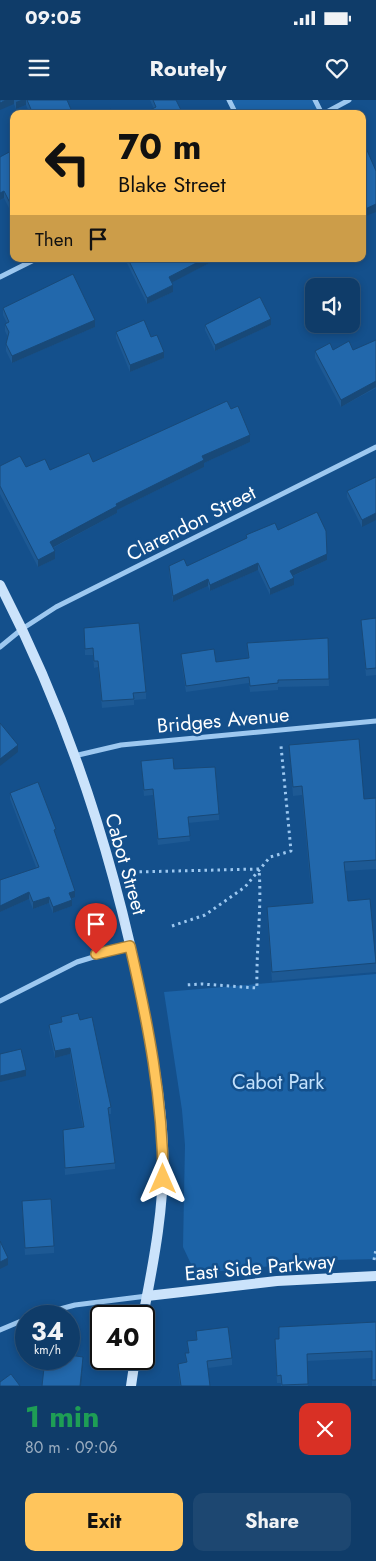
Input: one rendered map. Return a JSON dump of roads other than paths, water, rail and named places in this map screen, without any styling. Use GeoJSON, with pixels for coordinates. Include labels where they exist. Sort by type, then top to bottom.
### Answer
{"type":"FeatureCollection","features":[{"type":"Feature","properties":{"kind":"street"},"geometry":{"type":"LineString","coordinates":[[330,110],[349,100]]}},
{"type":"Feature","properties":{"kind":"street"},"geometry":{"type":"LineString","coordinates":[[0,276],[30,262]]}},
{"type":"Feature","properties":{"kind":"street","name":"Clarendon Street"},"geometry":{"type":"LineString","coordinates":[[0,647],[22,629],[56,607],[376,447]]}},
{"type":"Feature","properties":{"kind":"street","name":"Cabot Street"},"geometry":{"type":"LineString","coordinates":[[0,585],[22,629],[74,756],[113,876],[130,946],[155,1073],[163,1145],[160,1215],[145,1305]]}},
{"type":"Feature","properties":{"kind":"street","name":"Bridges Avenue"},"geometry":{"type":"LineString","coordinates":[[74,756],[121,744],[376,722]]}},
{"type":"Feature","properties":{"kind":"street"},"geometry":{"type":"LineString","coordinates":[[0,1001],[94,955],[130,946]]}},
{"type":"Feature","properties":{"kind":"street","name":"East Side Parkway"},"geometry":{"type":"LineString","coordinates":[[147,1296],[278,1281],[376,1276]]}},
{"type":"Feature","properties":{"kind":"street"},"geometry":{"type":"LineString","coordinates":[[76,1305],[147,1296]]}},
{"type":"Feature","properties":{"kind":"street"},"geometry":{"type":"LineString","coordinates":[[0,1330],[15,1324]]}},
{"type":"Feature","properties":{"kind":"street"},"geometry":{"type":"LineString","coordinates":[[131,1386],[133,1370]]}},
{"type":"Feature","properties":{"kind":"park label","name":"Cabot Park"},"geometry":{"type":"Point","coordinates":[278,1082]}}]}
